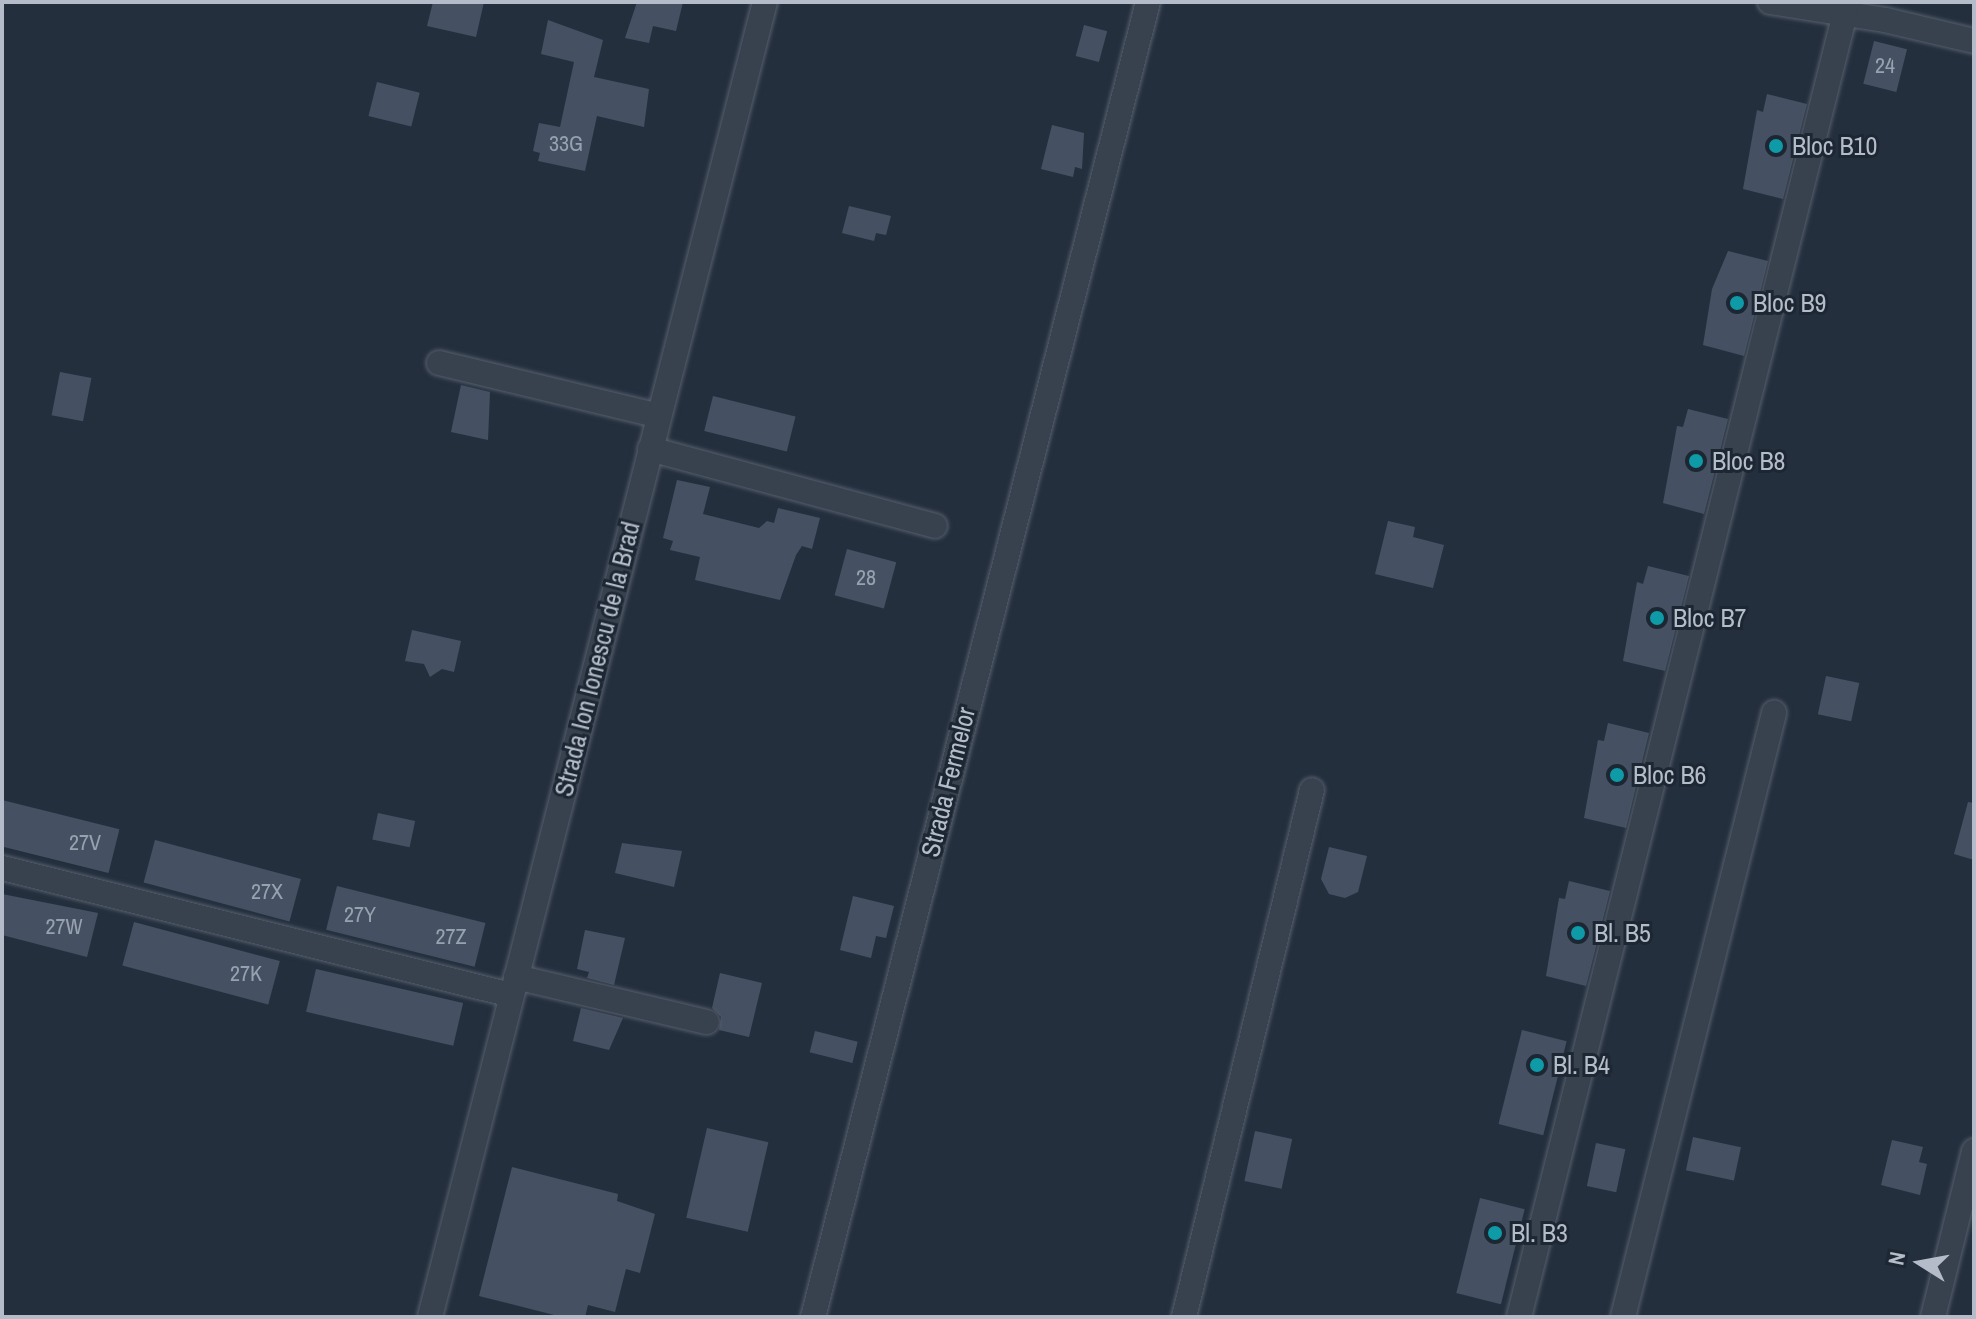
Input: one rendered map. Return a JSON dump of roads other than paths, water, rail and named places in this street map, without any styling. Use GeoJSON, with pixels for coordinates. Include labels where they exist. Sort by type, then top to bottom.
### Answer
{"type":"FeatureCollection","features":[{"type":"Feature","properties":{"kind":"street","name":"Strada Fermelor"},"geometry":{"type":"LineString","coordinates":[[813,1317],[1082,247],[1148,2]]}},
{"type":"Feature","properties":{"kind":"street"},"geometry":{"type":"LineString","coordinates":[[1770,2],[1845,13],[1974,41]]}},
{"type":"Feature","properties":{"kind":"street","name":"Strada Ion Ionescu de la Brad"},"geometry":{"type":"LineString","coordinates":[[430,1317],[762,3]]}},
{"type":"Feature","properties":{"kind":"street"},"geometry":{"type":"LineString","coordinates":[[1519,1317],[1845,13]]}},
{"type":"Feature","properties":{"kind":"street"},"geometry":{"type":"LineString","coordinates":[[439,363],[659,416]]}},
{"type":"Feature","properties":{"kind":"street"},"geometry":{"type":"LineString","coordinates":[[650,449],[935,526]]}},
{"type":"Feature","properties":{"kind":"street"},"geometry":{"type":"LineString","coordinates":[[1623,1317],[1774,713]]}},
{"type":"Feature","properties":{"kind":"street"},"geometry":{"type":"LineString","coordinates":[[1184,1317],[1312,790]]}},
{"type":"Feature","properties":{"kind":"street"},"geometry":{"type":"LineString","coordinates":[[2,868],[513,986],[707,1022]]}},
{"type":"Feature","properties":{"kind":"street"},"geometry":{"type":"LineString","coordinates":[[1933,1317],[1974,1151]]}},
{"type":"Feature","properties":{"kind":"place","name":"Bloc B10"},"geometry":{"type":"Point","coordinates":[1776,146]}},
{"type":"Feature","properties":{"kind":"place","name":"Bloc B9"},"geometry":{"type":"Point","coordinates":[1737,303]}},
{"type":"Feature","properties":{"kind":"place","name":"Bloc B8"},"geometry":{"type":"Point","coordinates":[1696,461]}},
{"type":"Feature","properties":{"kind":"place","name":"Bloc B7"},"geometry":{"type":"Point","coordinates":[1657,618]}},
{"type":"Feature","properties":{"kind":"place","name":"Bloc B6"},"geometry":{"type":"Point","coordinates":[1617,775]}},
{"type":"Feature","properties":{"kind":"place","name":"Bl. B5"},"geometry":{"type":"Point","coordinates":[1578,933]}},
{"type":"Feature","properties":{"kind":"place","name":"Bl. B4"},"geometry":{"type":"Point","coordinates":[1537,1065]}},
{"type":"Feature","properties":{"kind":"place","name":"Bl. B3"},"geometry":{"type":"Point","coordinates":[1495,1233]}}]}
